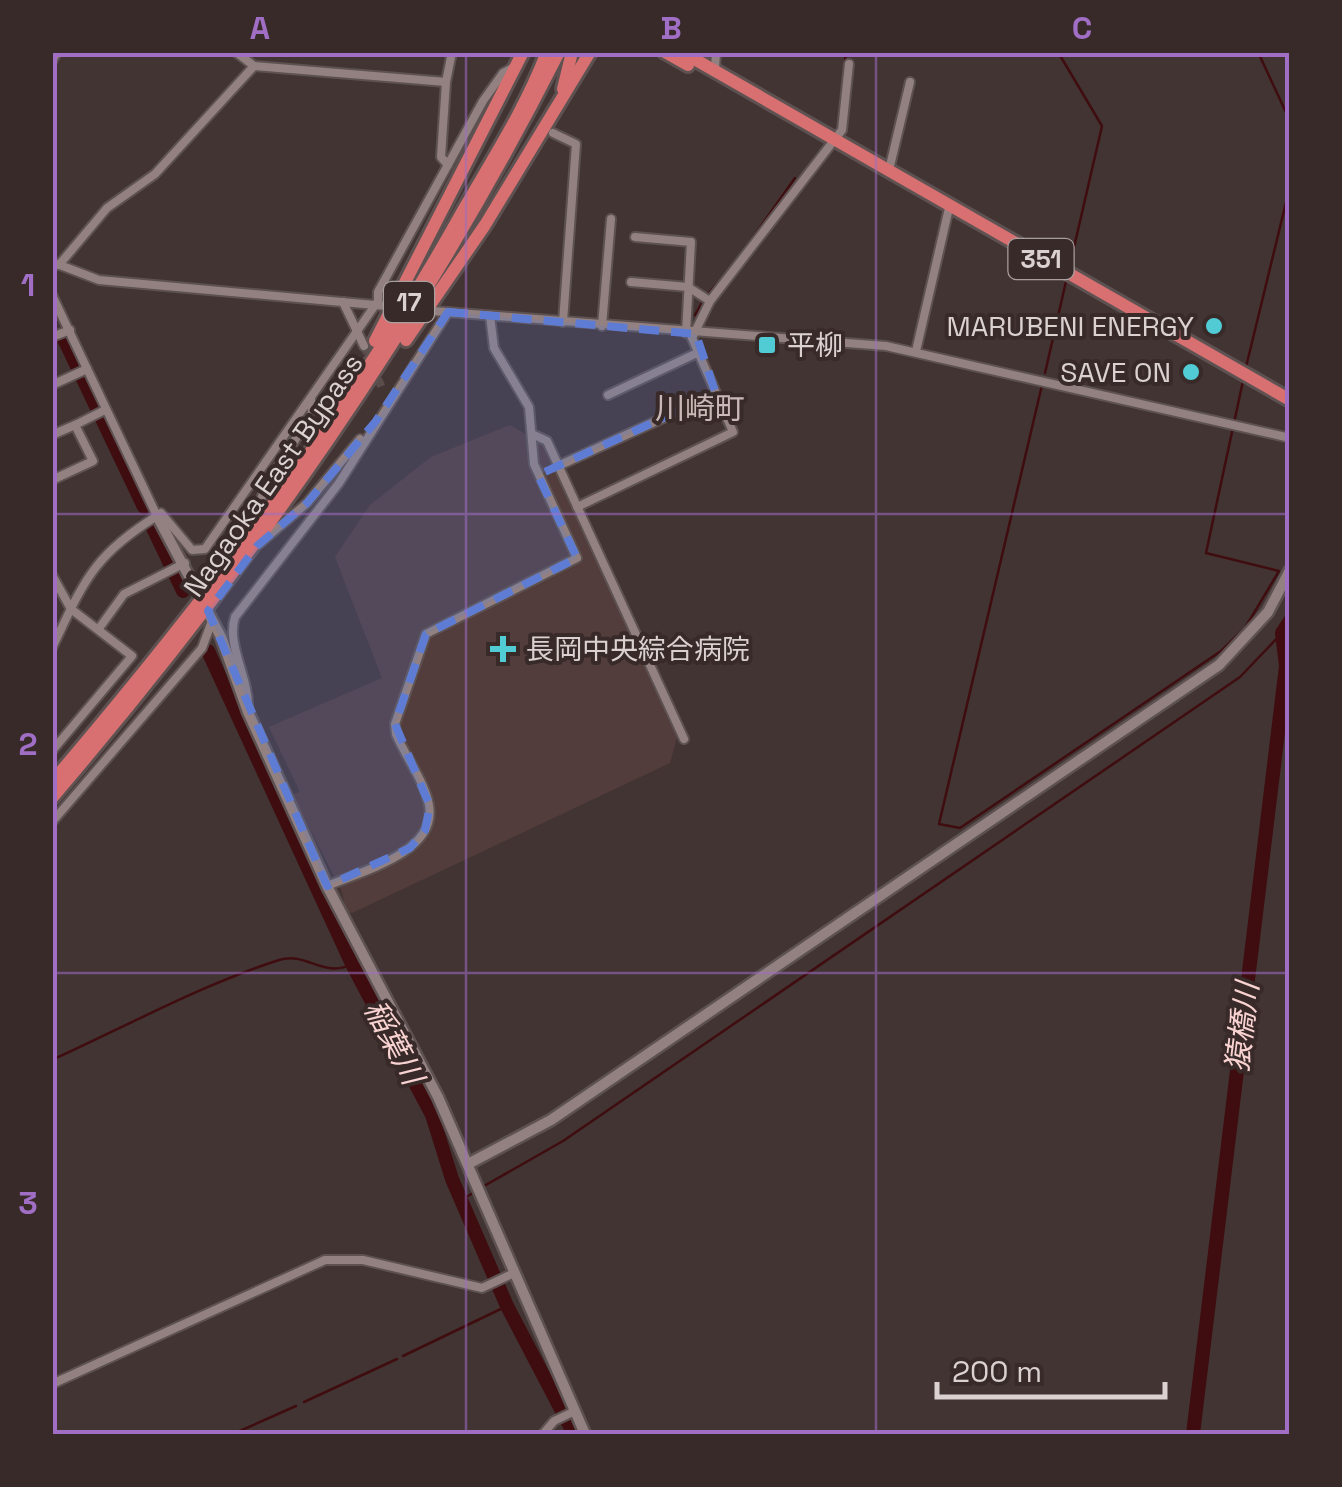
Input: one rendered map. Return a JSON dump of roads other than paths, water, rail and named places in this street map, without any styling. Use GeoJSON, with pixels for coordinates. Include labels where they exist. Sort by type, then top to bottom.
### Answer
{"type":"FeatureCollection","features":[{"type":"Feature","properties":{"kind":"highway","name":"17"},"geometry":{"type":"LineString","coordinates":[[302,484],[465,256],[590,52]]}},
{"type":"Feature","properties":{"kind":"highway","name":"351"},"geometry":{"type":"LineString","coordinates":[[682,52],[1290,400]]}},
{"type":"Feature","properties":{"kind":"highway"},"geometry":{"type":"LineString","coordinates":[[547,119],[568,76],[559,53]]}},
{"type":"Feature","properties":{"kind":"highway","name":"Nagaoka East Bypass"},"geometry":{"type":"LineString","coordinates":[[52,798],[208,611],[447,240],[559,53]]}},
{"type":"Feature","properties":{"kind":"highway","name":"Nagaoka East Bypass"},"geometry":{"type":"LineString","coordinates":[[252,542],[302,484],[459,240],[559,53]]}},
{"type":"Feature","properties":{"kind":"highway","name":"351"},"geometry":{"type":"LineString","coordinates":[[665,53],[794,116]]}},
{"type":"Feature","properties":{"kind":"highway","name":"17"},"geometry":{"type":"LineString","coordinates":[[320,439],[426,250],[520,57]]}},
{"type":"Feature","properties":{"kind":"highway","name":"Nagaoka East Bypass"},"geometry":{"type":"LineString","coordinates":[[52,782],[208,611]]}},
{"type":"Feature","properties":{"kind":"street"},"geometry":{"type":"LineString","coordinates":[[52,60],[57,52]]}},
{"type":"Feature","properties":{"kind":"street"},"geometry":{"type":"LineString","coordinates":[[236,52],[254,66],[446,82]]}},
{"type":"Feature","properties":{"kind":"street"},"geometry":{"type":"LineString","coordinates":[[715,70],[716,52]]}},
{"type":"Feature","properties":{"kind":"street"},"geometry":{"type":"LineString","coordinates":[[448,165],[441,157],[451,56]]}},
{"type":"Feature","properties":{"kind":"street"},"geometry":{"type":"LineString","coordinates":[[52,648],[104,553],[156,516],[161,513],[192,550],[212,545],[356,334],[496,82],[520,57]]}},
{"type":"Feature","properties":{"kind":"street"},"geometry":{"type":"LineString","coordinates":[[691,334],[710,302],[843,125],[849,64]]}},
{"type":"Feature","properties":{"kind":"street"},"geometry":{"type":"LineString","coordinates":[[254,66],[155,174],[107,208],[56,264],[99,280],[386,306]]}},
{"type":"Feature","properties":{"kind":"street"},"geometry":{"type":"LineString","coordinates":[[888,170],[910,82]]}},
{"type":"Feature","properties":{"kind":"street"},"geometry":{"type":"LineString","coordinates":[[553,133],[576,144],[562,322]]}},
{"type":"Feature","properties":{"kind":"street"},"geometry":{"type":"LineString","coordinates":[[435,187],[446,192]]}},
{"type":"Feature","properties":{"kind":"street"},"geometry":{"type":"LineString","coordinates":[[916,352],[949,208]]}},
{"type":"Feature","properties":{"kind":"street"},"geometry":{"type":"LineString","coordinates":[[602,326],[611,219]]}},
{"type":"Feature","properties":{"kind":"street"},"geometry":{"type":"LineString","coordinates":[[576,506],[733,432],[691,334],[691,242],[635,236]]}},
{"type":"Feature","properties":{"kind":"street"},"geometry":{"type":"LineString","coordinates":[[631,282],[688,287],[710,302]]}},
{"type":"Feature","properties":{"kind":"street"},"geometry":{"type":"LineString","coordinates":[[52,295],[156,516],[208,611],[248,712],[327,886],[438,1097],[585,1434]]}},
{"type":"Feature","properties":{"kind":"street"},"geometry":{"type":"LineString","coordinates":[[344,302],[364,346]]}},
{"type":"Feature","properties":{"kind":"street"},"geometry":{"type":"LineString","coordinates":[[433,310],[691,334],[856,342],[916,352],[1290,438]]}},
{"type":"Feature","properties":{"kind":"street"},"geometry":{"type":"LineString","coordinates":[[248,712],[248,690],[232,630],[234,617],[339,483],[389,398],[448,312]]}},
{"type":"Feature","properties":{"kind":"street"},"geometry":{"type":"LineString","coordinates":[[327,886],[410,848],[425,830],[430,806],[396,734],[395,724],[426,634],[577,558],[534,464],[530,407],[494,348],[490,316]]}},
{"type":"Feature","properties":{"kind":"street"},"geometry":{"type":"LineString","coordinates":[[52,338],[70,330]]}},
{"type":"Feature","properties":{"kind":"street"},"geometry":{"type":"LineString","coordinates":[[608,395],[697,354]]}},
{"type":"Feature","properties":{"kind":"street"},"geometry":{"type":"LineString","coordinates":[[52,385],[88,368]]}},
{"type":"Feature","properties":{"kind":"street"},"geometry":{"type":"LineString","coordinates":[[382,388],[389,398]]}},
{"type":"Feature","properties":{"kind":"street"},"geometry":{"type":"LineString","coordinates":[[558,466],[716,394]]}},
{"type":"Feature","properties":{"kind":"street"},"geometry":{"type":"LineString","coordinates":[[252,542],[266,486],[312,412],[310,399]]}},
{"type":"Feature","properties":{"kind":"street"},"geometry":{"type":"LineString","coordinates":[[52,435],[105,410]]}},
{"type":"Feature","properties":{"kind":"street"},"geometry":{"type":"LineString","coordinates":[[252,542],[306,503],[376,421]]}},
{"type":"Feature","properties":{"kind":"street"},"geometry":{"type":"LineString","coordinates":[[52,480],[93,461],[75,425]]}},
{"type":"Feature","properties":{"kind":"street"},"geometry":{"type":"LineString","coordinates":[[532,434],[546,442],[558,466],[684,739]]}},
{"type":"Feature","properties":{"kind":"street"},"geometry":{"type":"LineString","coordinates":[[100,627],[124,594],[182,565]]}},
{"type":"Feature","properties":{"kind":"street"},"geometry":{"type":"LineString","coordinates":[[468,1164],[552,1120],[1204,676],[1254,630],[1290,570]]}},
{"type":"Feature","properties":{"kind":"street"},"geometry":{"type":"LineString","coordinates":[[52,575],[71,609],[100,627],[132,656],[52,751]]}},
{"type":"Feature","properties":{"kind":"street"},"geometry":{"type":"LineString","coordinates":[[52,822],[202,648],[208,611]]}},
{"type":"Feature","properties":{"kind":"street"},"geometry":{"type":"LineString","coordinates":[[52,1384],[325,1260],[362,1260],[482,1288],[512,1274]]}},
{"type":"Feature","properties":{"kind":"street"},"geometry":{"type":"LineString","coordinates":[[543,1434],[554,1421],[573,1412]]}},
{"type":"Feature","properties":{"kind":"waterway"},"geometry":{"type":"LineString","coordinates":[[838,126],[846,52]]}},
{"type":"Feature","properties":{"kind":"waterway"},"geometry":{"type":"LineString","coordinates":[[1058,52],[1102,126],[1069,269]]}},
{"type":"Feature","properties":{"kind":"waterway"},"geometry":{"type":"LineString","coordinates":[[1258,52],[1290,121]]}},
{"type":"Feature","properties":{"kind":"waterway"},"geometry":{"type":"LineString","coordinates":[[735,263],[795,178]]}},
{"type":"Feature","properties":{"kind":"waterway"},"geometry":{"type":"LineString","coordinates":[[1246,367],[1290,186]]}},
{"type":"Feature","properties":{"kind":"waterway"},"geometry":{"type":"LineString","coordinates":[[708,294],[730,269]]}},
{"type":"Feature","properties":{"kind":"waterway"},"geometry":{"type":"LineString","coordinates":[[1045,373],[1067,277]]}},
{"type":"Feature","properties":{"kind":"waterway"},"geometry":{"type":"LineString","coordinates":[[695,315],[702,303]]}},
{"type":"Feature","properties":{"kind":"waterway","name":"稲葉川"},"geometry":{"type":"LineString","coordinates":[[64,339],[144,507]]}},
{"type":"Feature","properties":{"kind":"waterway"},"geometry":{"type":"LineString","coordinates":[[1042,385],[939,824],[960,828],[1221,651],[1245,628],[1279,571],[1206,553],[1243,381]]}},
{"type":"Feature","properties":{"kind":"waterway","name":"稲葉川"},"geometry":{"type":"LineString","coordinates":[[153,528],[183,591]]}},
{"type":"Feature","properties":{"kind":"waterway","name":"猿橋川"},"geometry":{"type":"LineString","coordinates":[[1193,1434],[1286,666],[1282,633],[1290,621]]}},
{"type":"Feature","properties":{"kind":"waterway"},"geometry":{"type":"LineString","coordinates":[[484,1186],[563,1141],[1240,677],[1282,633]]}},
{"type":"Feature","properties":{"kind":"waterway","name":"稲葉川"},"geometry":{"type":"LineString","coordinates":[[208,651],[352,964],[432,1115],[452,1179],[507,1306],[574,1434]]}},
{"type":"Feature","properties":{"kind":"waterway"},"geometry":{"type":"LineString","coordinates":[[52,1060],[193,994],[279,960],[298,959],[333,968],[352,964]]}},
{"type":"Feature","properties":{"kind":"waterway"},"geometry":{"type":"LineString","coordinates":[[461,1200],[473,1193]]}},
{"type":"Feature","properties":{"kind":"waterway"},"geometry":{"type":"LineString","coordinates":[[403,1356],[507,1306]]}},
{"type":"Feature","properties":{"kind":"waterway"},"geometry":{"type":"LineString","coordinates":[[304,1402],[397,1359]]}},
{"type":"Feature","properties":{"kind":"waterway"},"geometry":{"type":"LineString","coordinates":[[233,1434],[296,1406]]}},
{"type":"Feature","properties":{"kind":"waterway"},"geometry":{"type":"LineString","coordinates":[[564,1434],[567,1427]]}},
{"type":"Feature","properties":{"kind":"tunnel"},"geometry":{"type":"LineString","coordinates":[[364,346],[382,388]]}},
{"type":"Feature","properties":{"kind":"place","name":"MARUBENI ENERGY"},"geometry":{"type":"Point","coordinates":[1214,326]}},
{"type":"Feature","properties":{"kind":"place","name":"平柳"},"geometry":{"type":"Point","coordinates":[767,345]}},
{"type":"Feature","properties":{"kind":"place","name":"SAVE ON"},"geometry":{"type":"Point","coordinates":[1191,372]}},
{"type":"Feature","properties":{"kind":"place","name":"長岡中央綜合病院"},"geometry":{"type":"Point","coordinates":[503,649]}},
{"type":"Feature","properties":{"kind":"district","name":"川崎町"},"geometry":{"type":"Point","coordinates":[700,408]}}]}
